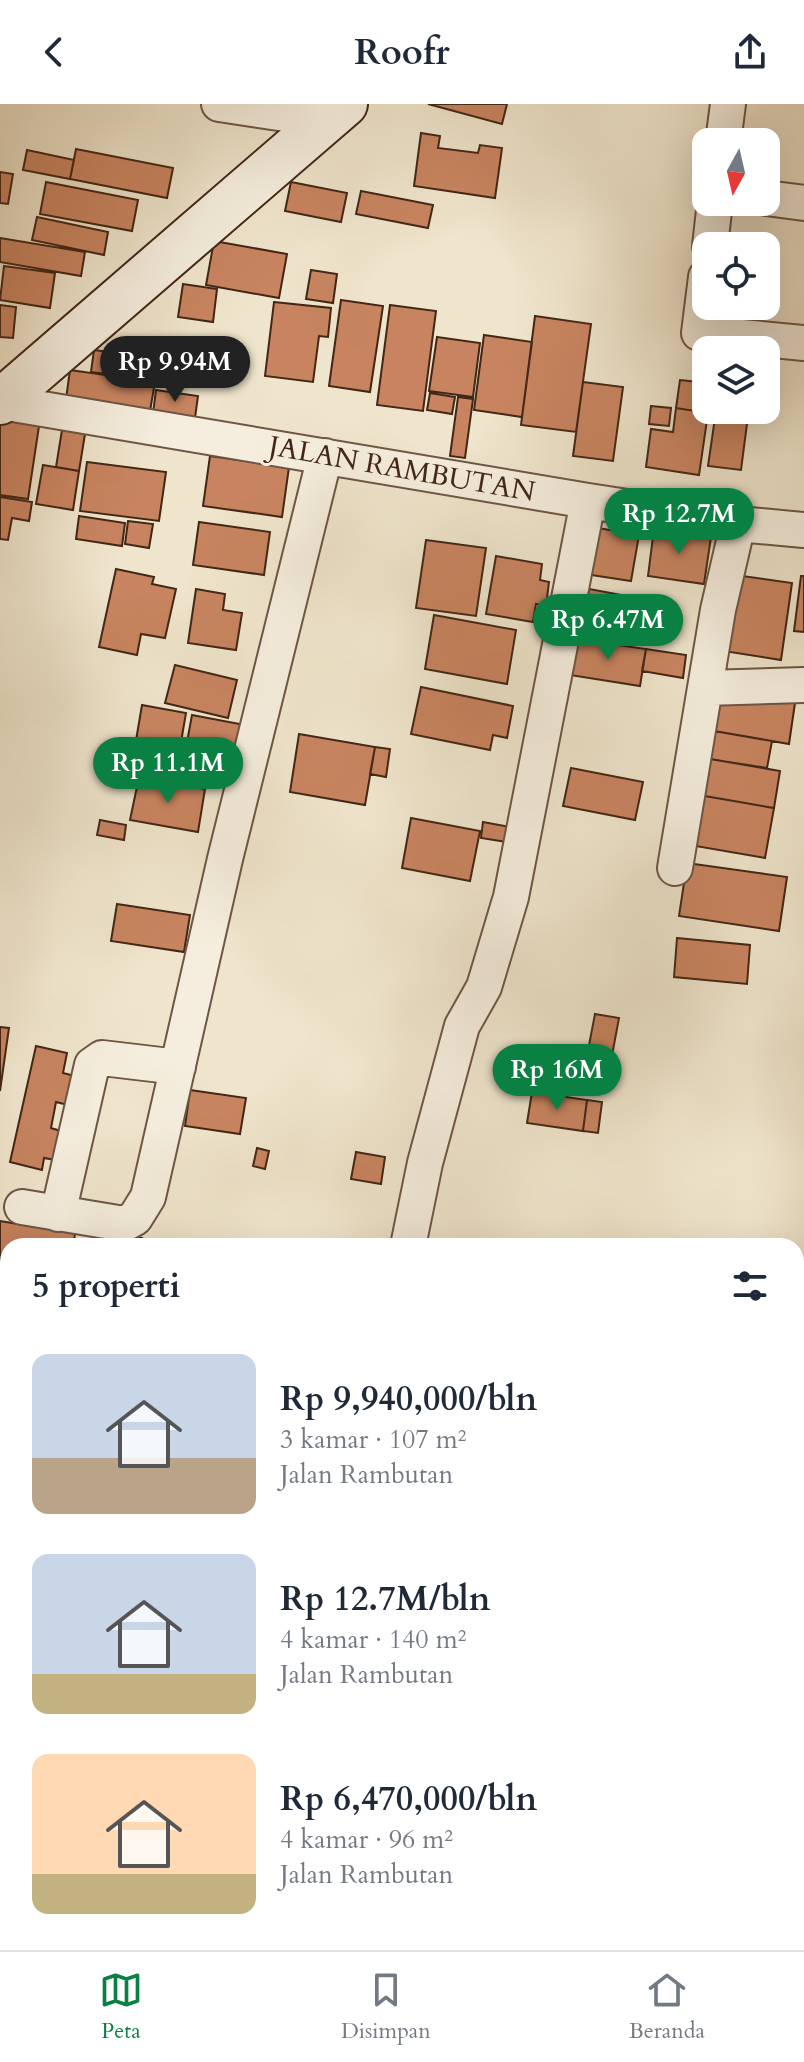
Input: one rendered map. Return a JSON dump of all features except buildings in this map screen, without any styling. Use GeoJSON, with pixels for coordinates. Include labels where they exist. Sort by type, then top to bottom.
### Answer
{"type":"FeatureCollection","features":[{"type":"Feature","properties":{"kind":"street"},"geometry":{"type":"LineString","coordinates":[[219,104],[335,112]]}},
{"type":"Feature","properties":{"kind":"street"},"geometry":{"type":"LineString","coordinates":[[724,128],[726,104]]}},
{"type":"Feature","properties":{"kind":"street"},"geometry":{"type":"LineString","coordinates":[[0,402],[335,112]]}},
{"type":"Feature","properties":{"kind":"street"},"geometry":{"type":"LineString","coordinates":[[780,200],[804,203]]}},
{"type":"Feature","properties":{"kind":"street"},"geometry":{"type":"LineString","coordinates":[[701,320],[699,333],[804,343]]}},
{"type":"Feature","properties":{"kind":"street","name":"JALAN RAMBUTAN"},"geometry":{"type":"LineString","coordinates":[[0,402],[588,501],[738,524],[804,530]]}},
{"type":"Feature","properties":{"kind":"street"},"geometry":{"type":"LineString","coordinates":[[22,1207],[124,1224],[135,1218],[143,1208],[325,456]]}},
{"type":"Feature","properties":{"kind":"street"},"geometry":{"type":"LineString","coordinates":[[409,1238],[425,1163],[462,1026],[484,987],[511,897],[588,501]]}},
{"type":"Feature","properties":{"kind":"street"},"geometry":{"type":"LineString","coordinates":[[675,868],[718,610],[738,524]]}},
{"type":"Feature","properties":{"kind":"street"},"geometry":{"type":"LineString","coordinates":[[705,688],[804,685]]}},
{"type":"Feature","properties":{"kind":"street"},"geometry":{"type":"LineString","coordinates":[[58,1214],[92,1065],[102,1058],[178,1067]]}}]}
